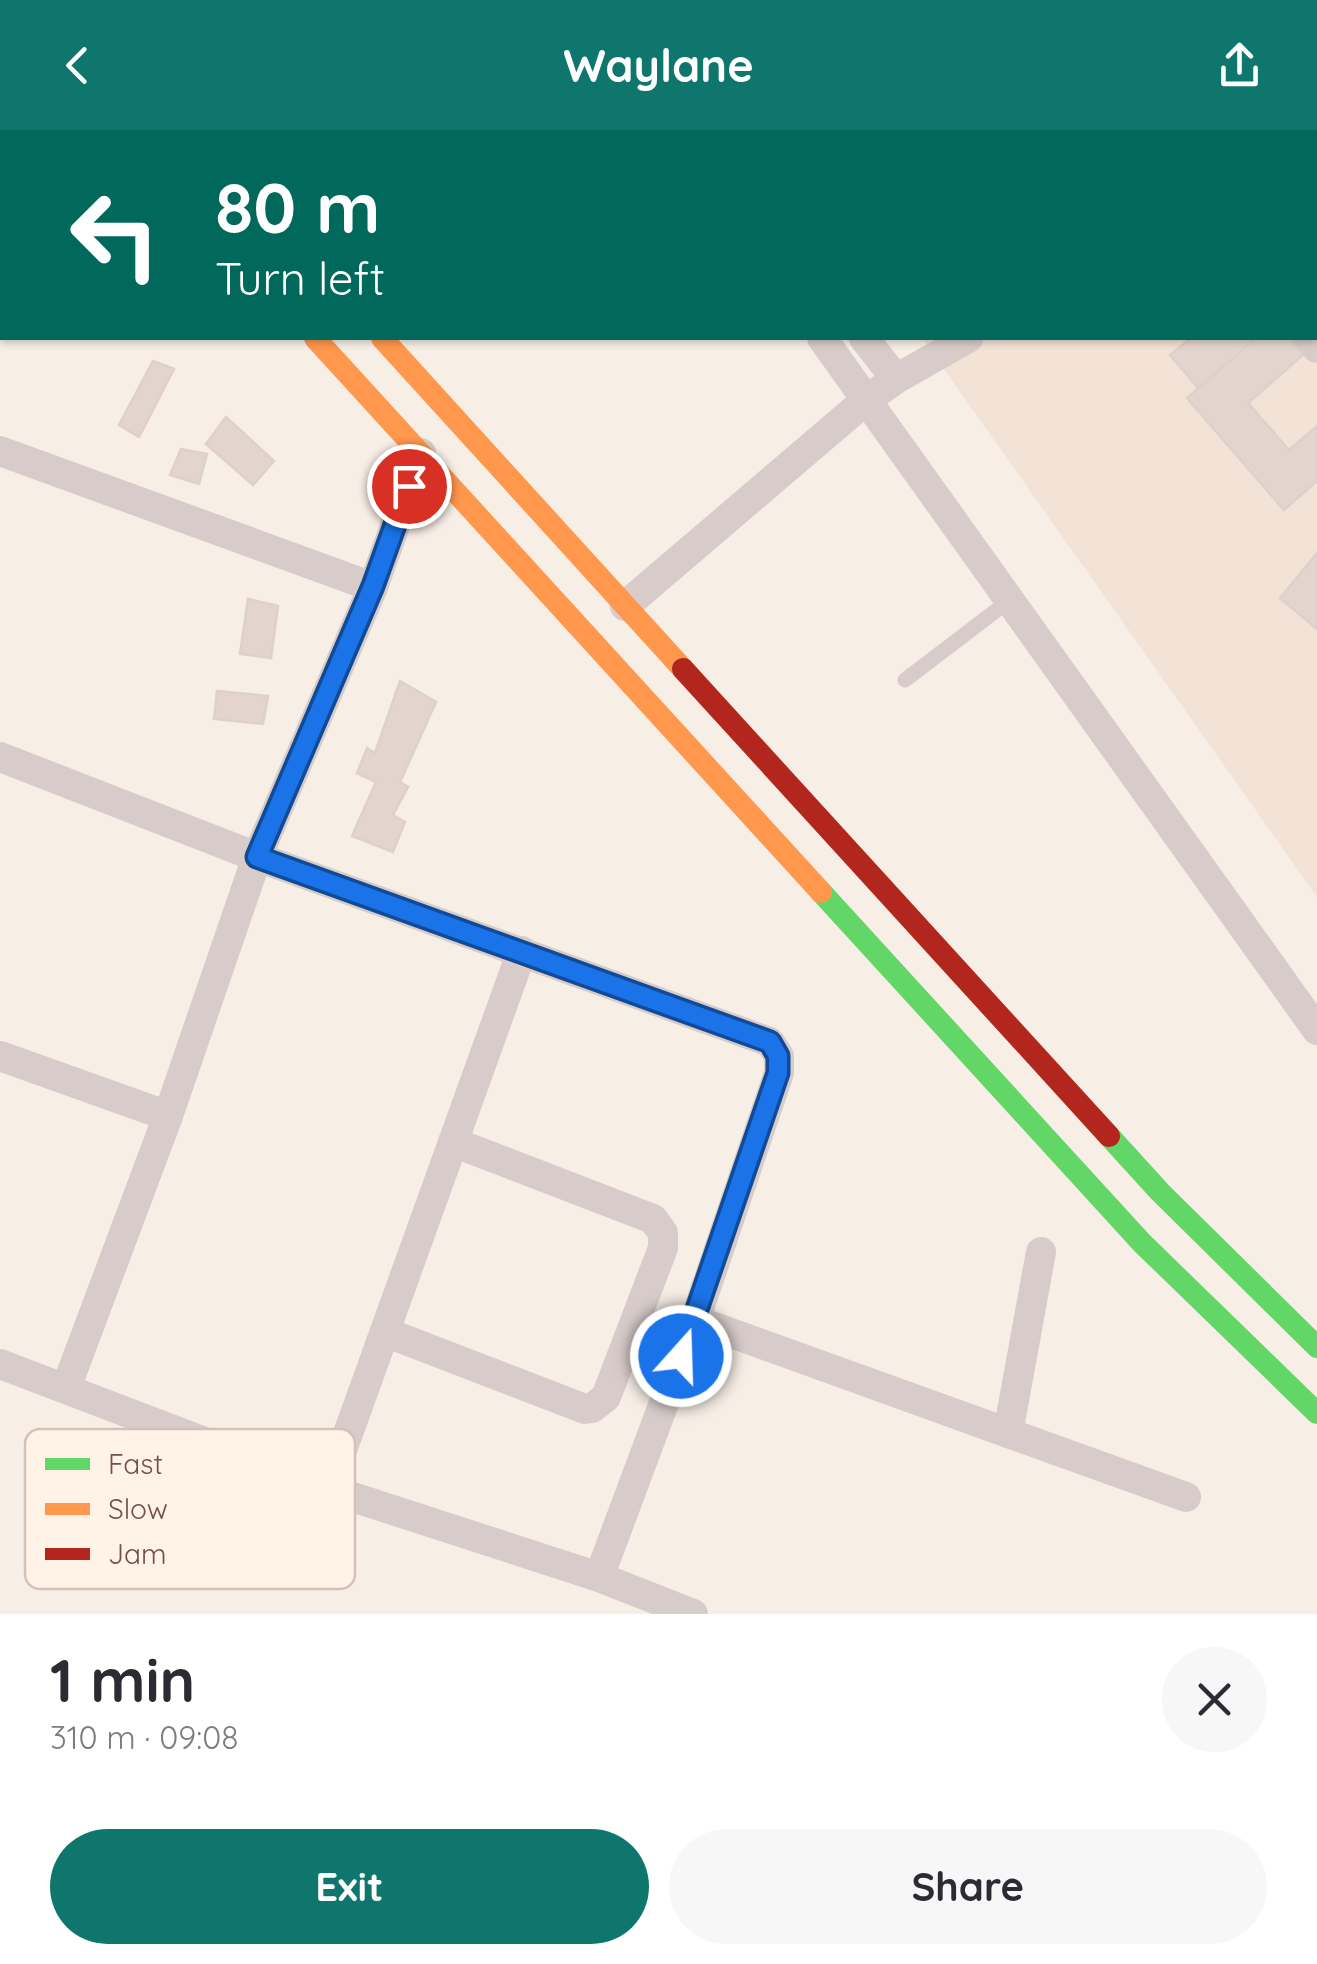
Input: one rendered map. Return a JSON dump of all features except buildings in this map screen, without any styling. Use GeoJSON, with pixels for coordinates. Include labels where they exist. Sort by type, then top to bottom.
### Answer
{"type":"FeatureCollection","features":[{"type":"Feature","properties":{"kind":"main road"},"geometry":{"type":"LineString","coordinates":[[317,340],[1142,1243],[1317,1413]]}},
{"type":"Feature","properties":{"kind":"main road"},"geometry":{"type":"LineString","coordinates":[[384,340],[1160,1192],[1317,1347]]}},
{"type":"Feature","properties":{"kind":"street"},"geometry":{"type":"LineString","coordinates":[[823,340],[1317,1030]]}},
{"type":"Feature","properties":{"kind":"street"},"geometry":{"type":"LineString","coordinates":[[866,340],[896,379]]}},
{"type":"Feature","properties":{"kind":"street"},"geometry":{"type":"LineString","coordinates":[[625,606],[865,401],[964,340]]}},
{"type":"Feature","properties":{"kind":"street"},"geometry":{"type":"LineString","coordinates":[[0,451],[373,586]]}},
{"type":"Feature","properties":{"kind":"street"},"geometry":{"type":"LineString","coordinates":[[66,1388],[168,1116],[257,857],[373,586],[421,453]]}},
{"type":"Feature","properties":{"kind":"street"},"geometry":{"type":"LineString","coordinates":[[0,757],[257,857],[770,1042],[778,1056],[778,1073],[695,1320],[599,1577]]}},
{"type":"Feature","properties":{"kind":"street"},"geometry":{"type":"LineString","coordinates":[[349,1429],[522,951]]}},
{"type":"Feature","properties":{"kind":"street"},"geometry":{"type":"LineString","coordinates":[[0,1056],[168,1116]]}},
{"type":"Feature","properties":{"kind":"street"},"geometry":{"type":"LineString","coordinates":[[384,1332],[592,1408],[606,1397],[663,1248],[663,1233],[653,1219],[453,1142]]}},
{"type":"Feature","properties":{"kind":"street"},"geometry":{"type":"LineString","coordinates":[[1008,1433],[1041,1252]]}},
{"type":"Feature","properties":{"kind":"street"},"geometry":{"type":"LineString","coordinates":[[695,1320],[1186,1497]]}},
{"type":"Feature","properties":{"kind":"street"},"geometry":{"type":"LineString","coordinates":[[0,1364],[172,1429]]}},
{"type":"Feature","properties":{"kind":"street"},"geometry":{"type":"LineString","coordinates":[[355,1498],[599,1577],[693,1614]]}},
{"type":"Feature","properties":{"kind":"lane"},"geometry":{"type":"LineString","coordinates":[[905,680],[1010,600]]}},
{"type":"Feature","properties":{"kind":"shaded area"},"geometry":{"type":"Polygon","coordinates":[[[923,340],[1317,340],[1317,897],[923,340]]]}},
{"type":"Feature","properties":{"kind":"traffic: fast"},"geometry":{"type":"LineString","coordinates":[[821,892],[1142,1243],[1317,1413]]}},
{"type":"Feature","properties":{"kind":"traffic: fast"},"geometry":{"type":"LineString","coordinates":[[1109,1136],[1317,1347]]}},
{"type":"Feature","properties":{"kind":"traffic: slow"},"geometry":{"type":"LineString","coordinates":[[317,340],[821,892]]}},
{"type":"Feature","properties":{"kind":"traffic: slow"},"geometry":{"type":"LineString","coordinates":[[384,340],[683,669]]}},
{"type":"Feature","properties":{"kind":"traffic: jam"},"geometry":{"type":"LineString","coordinates":[[683,669],[1109,1136]]}},
{"type":"Feature","properties":{"kind":"route"},"geometry":{"type":"LineString","coordinates":[[409,486],[373,586],[257,857],[770,1042],[778,1056],[778,1073],[681,1356]]}}]}
